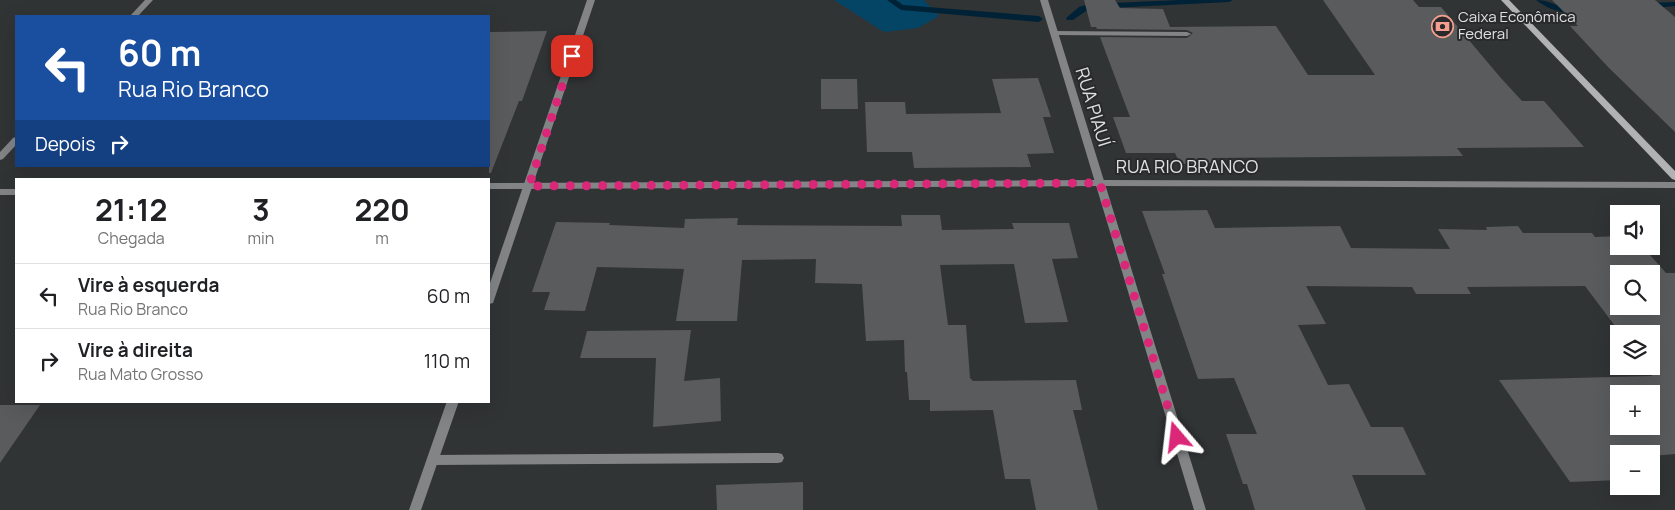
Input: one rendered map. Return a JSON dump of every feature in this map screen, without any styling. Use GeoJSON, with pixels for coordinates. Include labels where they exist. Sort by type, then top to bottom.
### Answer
{"type":"FeatureCollection","features":[{"type":"Feature","properties":{"kind":"main road"},"geometry":{"type":"LineString","coordinates":[[1505,0],[1675,177]]}},
{"type":"Feature","properties":{"kind":"street"},"geometry":{"type":"LineString","coordinates":[[135,15],[149,0]]}},
{"type":"Feature","properties":{"kind":"street"},"geometry":{"type":"LineString","coordinates":[[490,297],[591,0]]}},
{"type":"Feature","properties":{"kind":"street","name":"RUA PIAUÍ"},"geometry":{"type":"LineString","coordinates":[[1044,0],[1200,510]]}},
{"type":"Feature","properties":{"kind":"street"},"geometry":{"type":"LineString","coordinates":[[1054,33],[1188,34]]}},
{"type":"Feature","properties":{"kind":"street"},"geometry":{"type":"LineString","coordinates":[[0,157],[15,141]]}},
{"type":"Feature","properties":{"kind":"street","name":"RUA RIO BRANCO"},"geometry":{"type":"LineString","coordinates":[[490,186],[1100,183],[1675,185]]}},
{"type":"Feature","properties":{"kind":"street"},"geometry":{"type":"LineString","coordinates":[[0,192],[15,192]]}},
{"type":"Feature","properties":{"kind":"street"},"geometry":{"type":"LineString","coordinates":[[415,510],[452,403]]}},
{"type":"Feature","properties":{"kind":"street"},"geometry":{"type":"LineString","coordinates":[[432,460],[778,458]]}},
{"type":"Feature","properties":{"kind":"shaded area"},"geometry":{"type":"Polygon","coordinates":[[[834,0],[924,0],[939,16],[918,28],[884,32],[834,0]]]}},
{"type":"Feature","properties":{"kind":"building"},"geometry":{"type":"Polygon","coordinates":[[[1084,0],[1115,0],[1120,8],[1163,9],[1170,27],[1276,26],[1308,75],[1375,75],[1323,0],[1413,0],[1419,7],[1441,7],[1522,101],[1544,101],[1584,147],[1457,148],[1463,156],[1214,158],[1216,163],[1180,164],[1175,153],[1126,153],[1113,117],[1130,117],[1100,37],[1187,38],[1193,33],[1187,30],[1097,29],[1096,27],[1091,27],[1084,0]]]}},
{"type":"Feature","properties":{"kind":"building"},"geometry":{"type":"Polygon","coordinates":[[[1552,0],[1655,0],[1675,17],[1675,132],[1608,67],[1570,26],[1578,26],[1552,0]]]}},
{"type":"Feature","properties":{"kind":"building"},"geometry":{"type":"Polygon","coordinates":[[[547,31],[522,101],[519,101],[491,173],[489,173],[490,167],[490,32],[547,31]]]}},
{"type":"Feature","properties":{"kind":"building"},"geometry":{"type":"Polygon","coordinates":[[[1038,78],[1051,117],[1043,117],[1054,153],[1027,154],[1031,167],[914,168],[912,152],[867,152],[865,102],[905,102],[906,114],[1001,113],[992,79],[1038,78]]]}},
{"type":"Feature","properties":{"kind":"building"},"geometry":{"type":"Polygon","coordinates":[[[821,79],[857,79],[858,109],[821,109],[821,79]]]}},
{"type":"Feature","properties":{"kind":"building"},"geometry":{"type":"Polygon","coordinates":[[[1207,210],[1215,228],[1340,226],[1351,248],[1450,249],[1438,229],[1487,230],[1486,227],[1518,226],[1523,233],[1592,233],[1595,237],[1610,236],[1610,255],[1650,255],[1659,265],[1610,265],[1610,315],[1660,315],[1660,266],[1666,273],[1675,273],[1675,454],[1660,455],[1660,445],[1610,445],[1610,480],[1570,482],[1499,380],[1660,375],[1660,325],[1614,325],[1585,286],[1467,287],[1471,294],[1416,294],[1412,287],[1306,286],[1326,324],[1298,325],[1328,385],[1349,384],[1371,427],[1403,427],[1426,475],[1352,475],[1366,510],[1255,510],[1247,484],[1243,484],[1226,434],[1257,434],[1234,378],[1198,379],[1162,274],[1165,274],[1142,211],[1207,210]]]}},
{"type":"Feature","properties":{"kind":"building"},"geometry":{"type":"Polygon","coordinates":[[[901,215],[940,215],[942,230],[1014,229],[1012,223],[1069,223],[1078,258],[1052,259],[1068,322],[1025,323],[1014,264],[940,265],[948,325],[966,325],[970,378],[973,381],[1076,380],[1082,410],[1073,410],[1098,510],[1036,510],[1030,479],[1005,479],[993,410],[930,411],[930,400],[909,400],[907,372],[905,372],[904,340],[866,341],[862,284],[815,283],[816,259],[742,260],[737,321],[676,321],[684,269],[597,267],[585,311],[544,310],[550,292],[532,292],[556,222],[610,223],[609,225],[684,228],[685,219],[738,218],[737,225],[902,226],[901,215]]]}},
{"type":"Feature","properties":{"kind":"building"},"geometry":{"type":"Polygon","coordinates":[[[691,330],[684,381],[720,378],[721,421],[653,427],[656,358],[580,358],[587,331],[691,330]]]}},
{"type":"Feature","properties":{"kind":"building"},"geometry":{"type":"Polygon","coordinates":[[[0,405],[40,405],[0,463],[0,405]]]}},
{"type":"Feature","properties":{"kind":"building"},"geometry":{"type":"Polygon","coordinates":[[[803,482],[803,510],[717,510],[716,485],[803,482]]]}},
{"type":"Feature","properties":{"kind":"waterway"},"geometry":{"type":"LineString","coordinates":[[891,0],[901,7],[1039,19]]}},
{"type":"Feature","properties":{"kind":"waterway"},"geometry":{"type":"LineString","coordinates":[[1070,18],[1082,9],[1089,7],[1229,0]]}},
{"type":"Feature","properties":{"kind":"waterway"},"geometry":{"type":"LineString","coordinates":[[1540,0],[1563,10],[1576,10]]}},
{"type":"Feature","properties":{"kind":"waterway"},"geometry":{"type":"LineString","coordinates":[[1647,6],[1675,4]]}},
{"type":"Feature","properties":{"kind":"place","name":"Caixa Econômica Federal"},"geometry":{"type":"Point","coordinates":[1442,26]}},
{"type":"Feature","properties":{"kind":"route"},"geometry":{"type":"LineString","coordinates":[[572,56],[529,186],[1100,183],[1177,437]]}}]}
